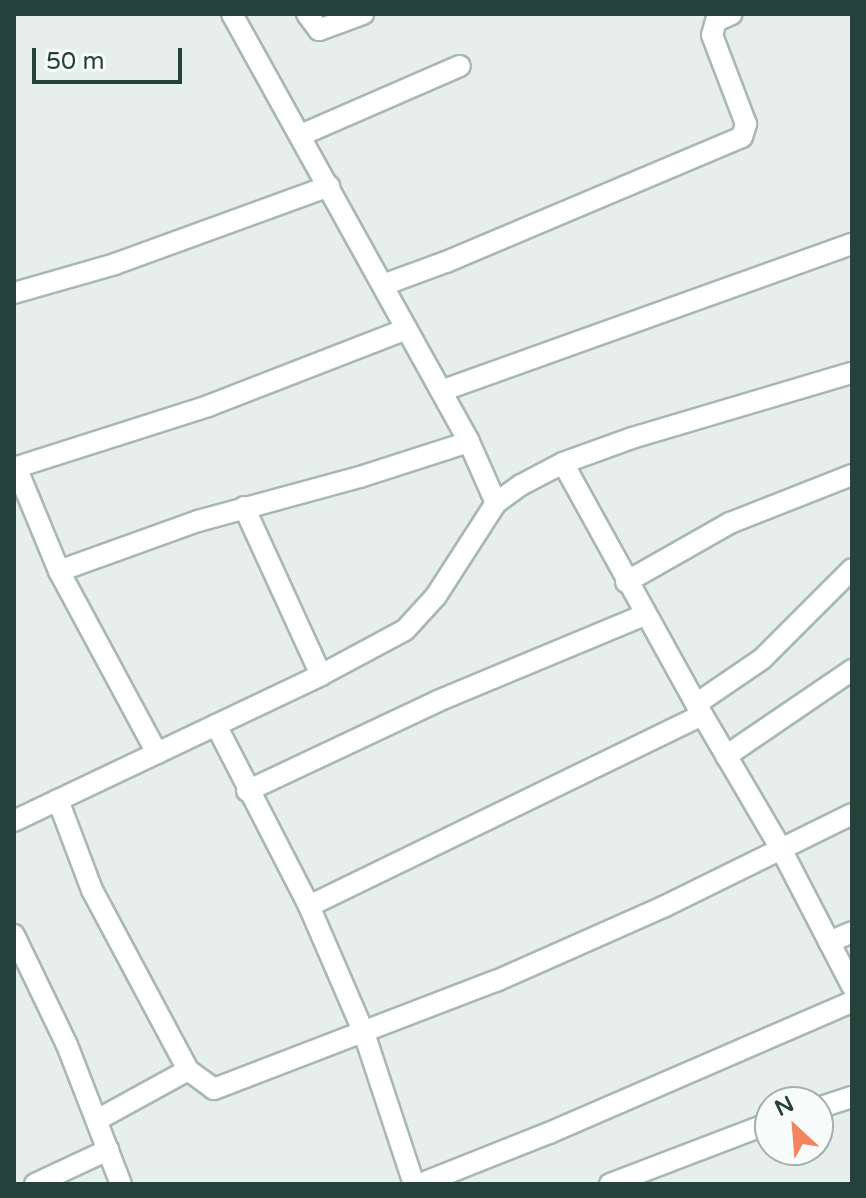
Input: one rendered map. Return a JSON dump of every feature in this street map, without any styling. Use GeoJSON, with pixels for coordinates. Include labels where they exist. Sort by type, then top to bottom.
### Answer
{"type":"FeatureCollection","features":[{"type":"Feature","properties":{"kind":"street"},"geometry":{"type":"LineString","coordinates":[[232,14],[469,442],[496,503]]}},
{"type":"Feature","properties":{"kind":"street"},"geometry":{"type":"LineString","coordinates":[[307,14],[319,30],[363,14]]}},
{"type":"Feature","properties":{"kind":"street"},"geometry":{"type":"LineString","coordinates":[[383,285],[461,256],[742,137],[746,124],[712,35],[716,21],[732,14]]}},
{"type":"Feature","properties":{"kind":"street"},"geometry":{"type":"LineString","coordinates":[[301,135],[460,66]]}},
{"type":"Feature","properties":{"kind":"street"},"geometry":{"type":"LineString","coordinates":[[14,293],[115,264],[329,186]]}},
{"type":"Feature","properties":{"kind":"street"},"geometry":{"type":"LineString","coordinates":[[441,391],[852,244]]}},
{"type":"Feature","properties":{"kind":"street"},"geometry":{"type":"LineString","coordinates":[[157,753],[59,571],[15,467],[208,406],[407,329]]}},
{"type":"Feature","properties":{"kind":"street"},"geometry":{"type":"LineString","coordinates":[[14,821],[321,675],[405,630],[436,596],[496,503],[521,485],[563,463],[632,438],[852,373]]}},
{"type":"Feature","properties":{"kind":"street"},"geometry":{"type":"LineString","coordinates":[[59,571],[244,507],[360,477],[469,442]]}},
{"type":"Feature","properties":{"kind":"street"},"geometry":{"type":"LineString","coordinates":[[563,463],[626,582],[780,847],[852,986]]}},
{"type":"Feature","properties":{"kind":"street"},"geometry":{"type":"LineString","coordinates":[[626,582],[730,523],[791,495],[852,475]]}},
{"type":"Feature","properties":{"kind":"street"},"geometry":{"type":"LineString","coordinates":[[244,507],[321,675]]}},
{"type":"Feature","properties":{"kind":"street"},"geometry":{"type":"LineString","coordinates":[[309,906],[699,710],[762,659],[852,569]]}},
{"type":"Feature","properties":{"kind":"street"},"geometry":{"type":"LineString","coordinates":[[247,791],[438,701],[645,615]]}},
{"type":"Feature","properties":{"kind":"street"},"geometry":{"type":"LineString","coordinates":[[726,756],[852,670]]}},
{"type":"Feature","properties":{"kind":"street"},"geometry":{"type":"LineString","coordinates":[[216,725],[247,791],[309,906],[364,1033],[414,1184]]}},
{"type":"Feature","properties":{"kind":"street"},"geometry":{"type":"LineString","coordinates":[[58,800],[92,890],[188,1070],[214,1089],[496,981],[663,907],[852,814]]}},
{"type":"Feature","properties":{"kind":"street"},"geometry":{"type":"LineString","coordinates":[[829,942],[852,932]]}},
{"type":"Feature","properties":{"kind":"street"},"geometry":{"type":"LineString","coordinates":[[14,935],[19,958],[97,1120],[121,1184]]}},
{"type":"Feature","properties":{"kind":"street"},"geometry":{"type":"LineString","coordinates":[[420,1184],[549,1133],[852,1002]]}},
{"type":"Feature","properties":{"kind":"street"},"geometry":{"type":"LineString","coordinates":[[97,1120],[188,1070]]}},
{"type":"Feature","properties":{"kind":"street"},"geometry":{"type":"LineString","coordinates":[[610,1184],[754,1129]]}},
{"type":"Feature","properties":{"kind":"street"},"geometry":{"type":"LineString","coordinates":[[35,1184],[108,1150]]}}]}
